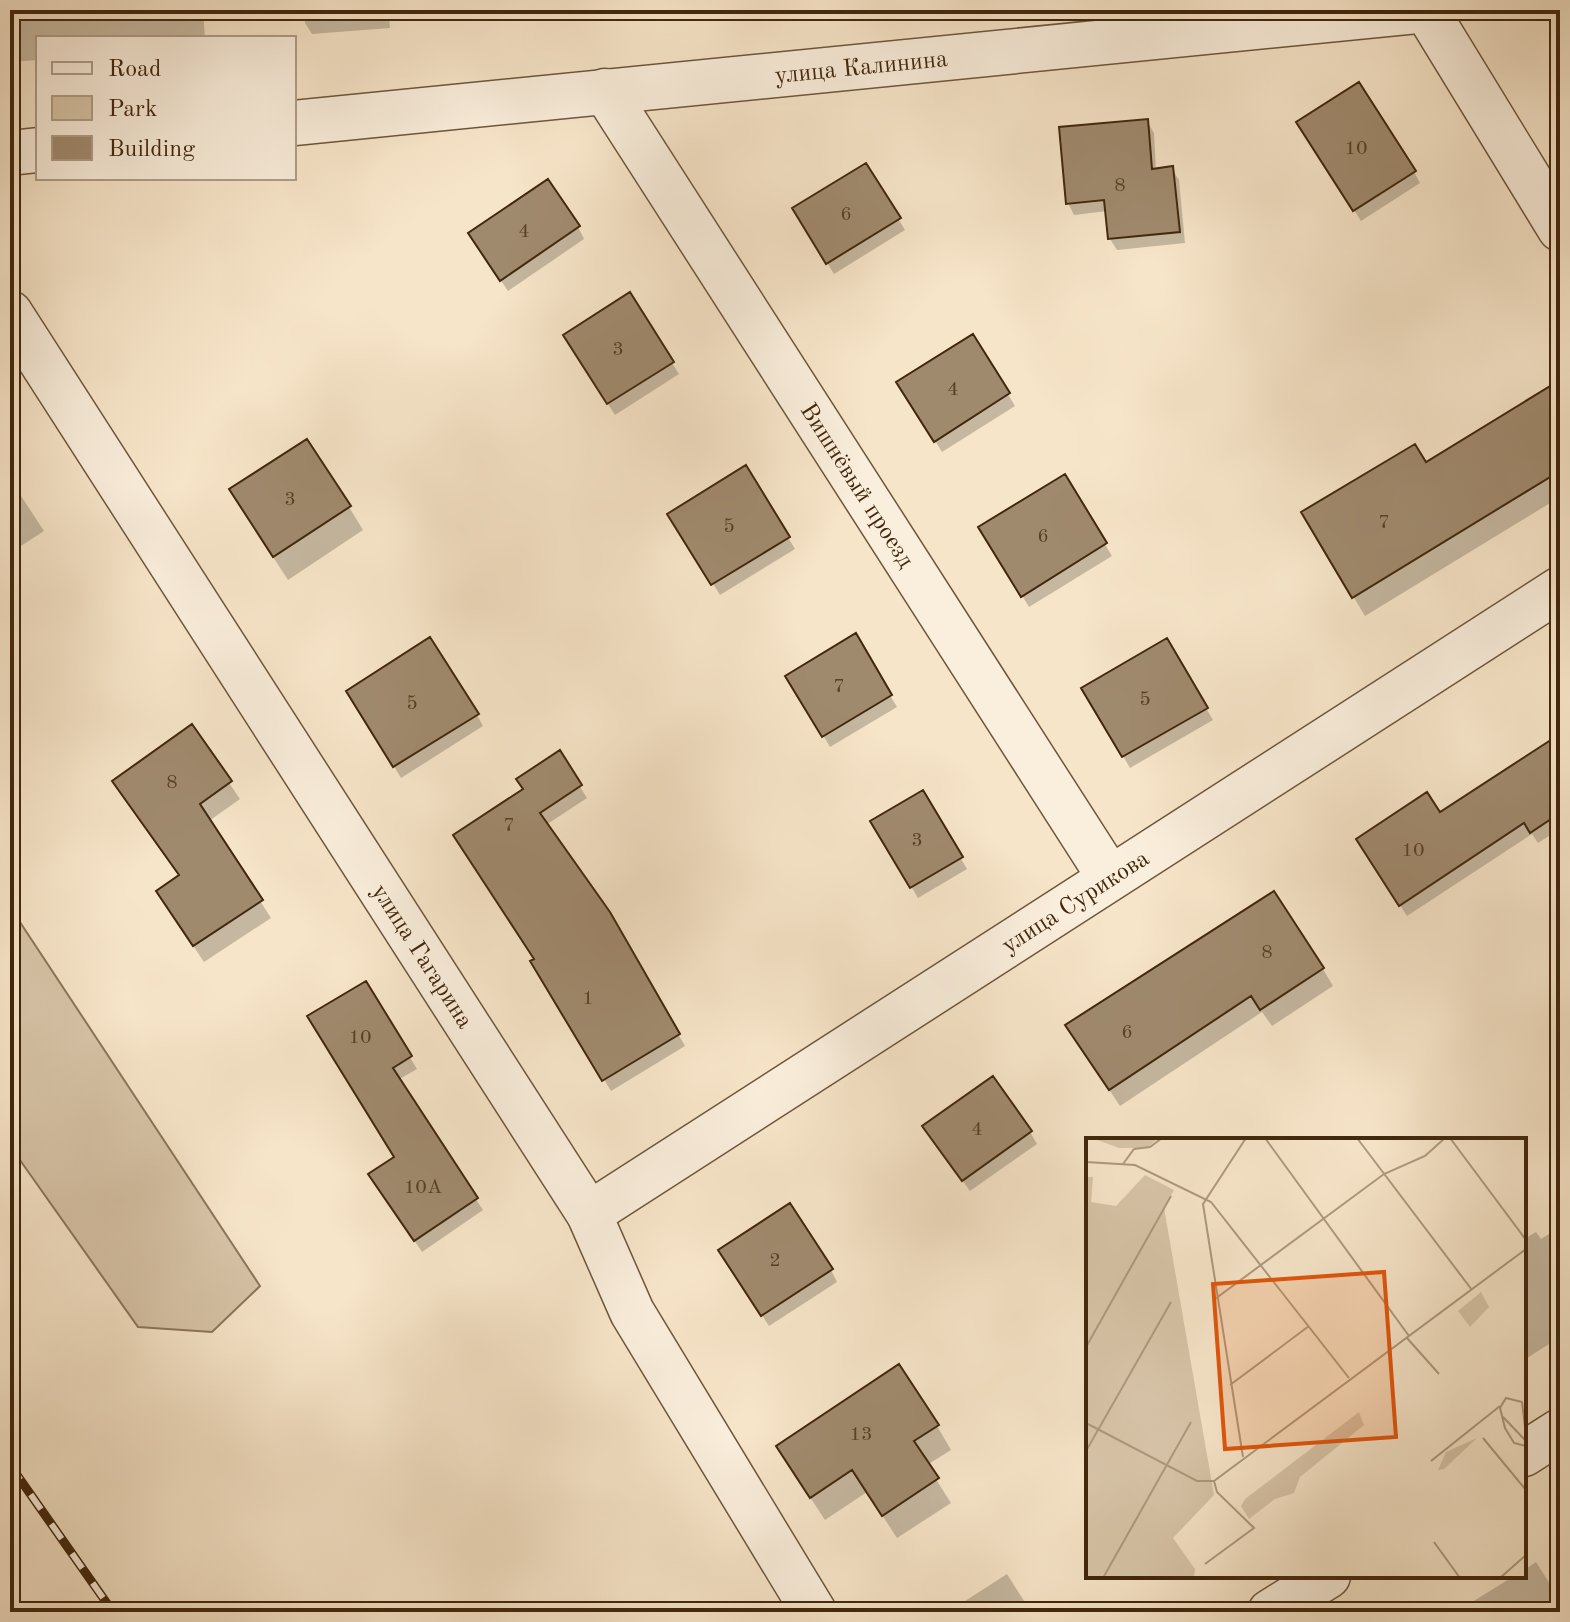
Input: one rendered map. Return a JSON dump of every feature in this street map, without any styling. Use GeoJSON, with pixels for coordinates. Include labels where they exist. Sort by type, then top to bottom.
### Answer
{"type":"FeatureCollection","features":[{"type":"Feature","properties":{"kind":"street","name":"улица Калинина"},"geometry":{"type":"LineString","coordinates":[[296,123],[1427,10]]}},
{"type":"Feature","properties":{"kind":"street"},"geometry":{"type":"LineString","coordinates":[[1427,10],[1560,229]]}},
{"type":"Feature","properties":{"kind":"street","name":"Вишнёвый проезд"},"geometry":{"type":"LineString","coordinates":[[605,91],[1110,878]]}},
{"type":"Feature","properties":{"kind":"street"},"geometry":{"type":"LineString","coordinates":[[10,153],[36,150]]}},
{"type":"Feature","properties":{"kind":"street","name":"улица Гагарина"},"geometry":{"type":"LineString","coordinates":[[10,313],[589,1214],[632,1312],[814,1612]]}},
{"type":"Feature","properties":{"kind":"street","name":"улица Сурикова"},"geometry":{"type":"LineString","coordinates":[[589,1214],[1560,589]]}},
{"type":"Feature","properties":{"kind":"street"},"geometry":{"type":"LineString","coordinates":[[1526,1453],[1560,1431]]}},
{"type":"Feature","properties":{"kind":"street"},"geometry":{"type":"LineString","coordinates":[[1270,1612],[1325,1578]]}},
{"type":"Feature","properties":{"kind":"green space"},"geometry":{"type":"Polygon","coordinates":[[[10,907],[260,1286],[212,1332],[138,1327],[10,1146],[10,907]]]}},
{"type":"Feature","properties":{"kind":"building"},"geometry":{"type":"Polygon","coordinates":[[[1359,82],[1416,171],[1353,211],[1296,122],[1359,82]]]}},
{"type":"Feature","properties":{"kind":"building"},"geometry":{"type":"Polygon","coordinates":[[[1148,119],[1152,169],[1173,166],[1180,232],[1108,239],[1104,200],[1066,204],[1059,127],[1148,119]]]}},
{"type":"Feature","properties":{"kind":"building"},"geometry":{"type":"Polygon","coordinates":[[[866,163],[901,218],[826,264],[792,208],[866,163]]]}},
{"type":"Feature","properties":{"kind":"building"},"geometry":{"type":"Polygon","coordinates":[[[548,179],[580,226],[500,281],[468,233],[548,179]]]}},
{"type":"Feature","properties":{"kind":"building"},"geometry":{"type":"Polygon","coordinates":[[[630,292],[674,362],[607,404],[563,335],[630,292]]]}},
{"type":"Feature","properties":{"kind":"building"},"geometry":{"type":"Polygon","coordinates":[[[973,334],[1010,393],[934,442],[896,382],[973,334]]]}},
{"type":"Feature","properties":{"kind":"building"},"geometry":{"type":"Polygon","coordinates":[[[1560,380],[1560,471],[1352,598],[1301,512],[1415,444],[1426,462],[1560,380]]]}},
{"type":"Feature","properties":{"kind":"building"},"geometry":{"type":"Polygon","coordinates":[[[307,439],[351,506],[273,557],[229,489],[307,439]]]}},
{"type":"Feature","properties":{"kind":"building"},"geometry":{"type":"Polygon","coordinates":[[[746,465],[790,537],[711,585],[667,514],[746,465]]]}},
{"type":"Feature","properties":{"kind":"building"},"geometry":{"type":"Polygon","coordinates":[[[1065,474],[1107,543],[1021,597],[978,527],[1065,474]]]}},
{"type":"Feature","properties":{"kind":"building"},"geometry":{"type":"Polygon","coordinates":[[[856,633],[892,695],[822,737],[785,676],[856,633]]]}},
{"type":"Feature","properties":{"kind":"building"},"geometry":{"type":"Polygon","coordinates":[[[430,637],[479,714],[393,767],[346,691],[430,637]]]}},
{"type":"Feature","properties":{"kind":"building"},"geometry":{"type":"Polygon","coordinates":[[[1167,638],[1208,708],[1122,757],[1081,688],[1167,638]]]}},
{"type":"Feature","properties":{"kind":"building"},"geometry":{"type":"Polygon","coordinates":[[[192,724],[232,781],[200,804],[263,900],[193,946],[156,891],[179,875],[112,781],[192,724]]]}},
{"type":"Feature","properties":{"kind":"building"},"geometry":{"type":"Polygon","coordinates":[[[1560,734],[1560,813],[1530,833],[1524,823],[1399,906],[1356,839],[1427,792],[1440,812],[1560,734]]]}},
{"type":"Feature","properties":{"kind":"building"},"geometry":{"type":"Polygon","coordinates":[[[560,750],[582,785],[540,813],[610,912],[680,1034],[602,1081],[530,961],[534,959],[453,835],[523,789],[516,779],[560,750]]]}},
{"type":"Feature","properties":{"kind":"building"},"geometry":{"type":"Polygon","coordinates":[[[923,790],[963,857],[910,888],[870,821],[923,790]]]}},
{"type":"Feature","properties":{"kind":"building"},"geometry":{"type":"Polygon","coordinates":[[[1274,891],[1324,968],[1260,1010],[1251,996],[1109,1090],[1065,1025],[1274,891]]]}},
{"type":"Feature","properties":{"kind":"building"},"geometry":{"type":"Polygon","coordinates":[[[366,981],[412,1056],[393,1068],[478,1198],[414,1241],[368,1174],[394,1157],[307,1016],[366,981]]]}},
{"type":"Feature","properties":{"kind":"building"},"geometry":{"type":"Polygon","coordinates":[[[993,1076],[1032,1131],[962,1181],[922,1126],[993,1076]]]}},
{"type":"Feature","properties":{"kind":"building"},"geometry":{"type":"Polygon","coordinates":[[[790,1203],[833,1269],[761,1316],[718,1250],[790,1203]]]}},
{"type":"Feature","properties":{"kind":"building"},"geometry":{"type":"Polygon","coordinates":[[[899,1364],[939,1425],[914,1441],[939,1478],[882,1516],[852,1470],[810,1498],[776,1446],[899,1364]]]}},
{"type":"Feature","properties":{"kind":"railway"},"geometry":{"type":"LineString","coordinates":[[10,1465],[113,1612]]}}]}
